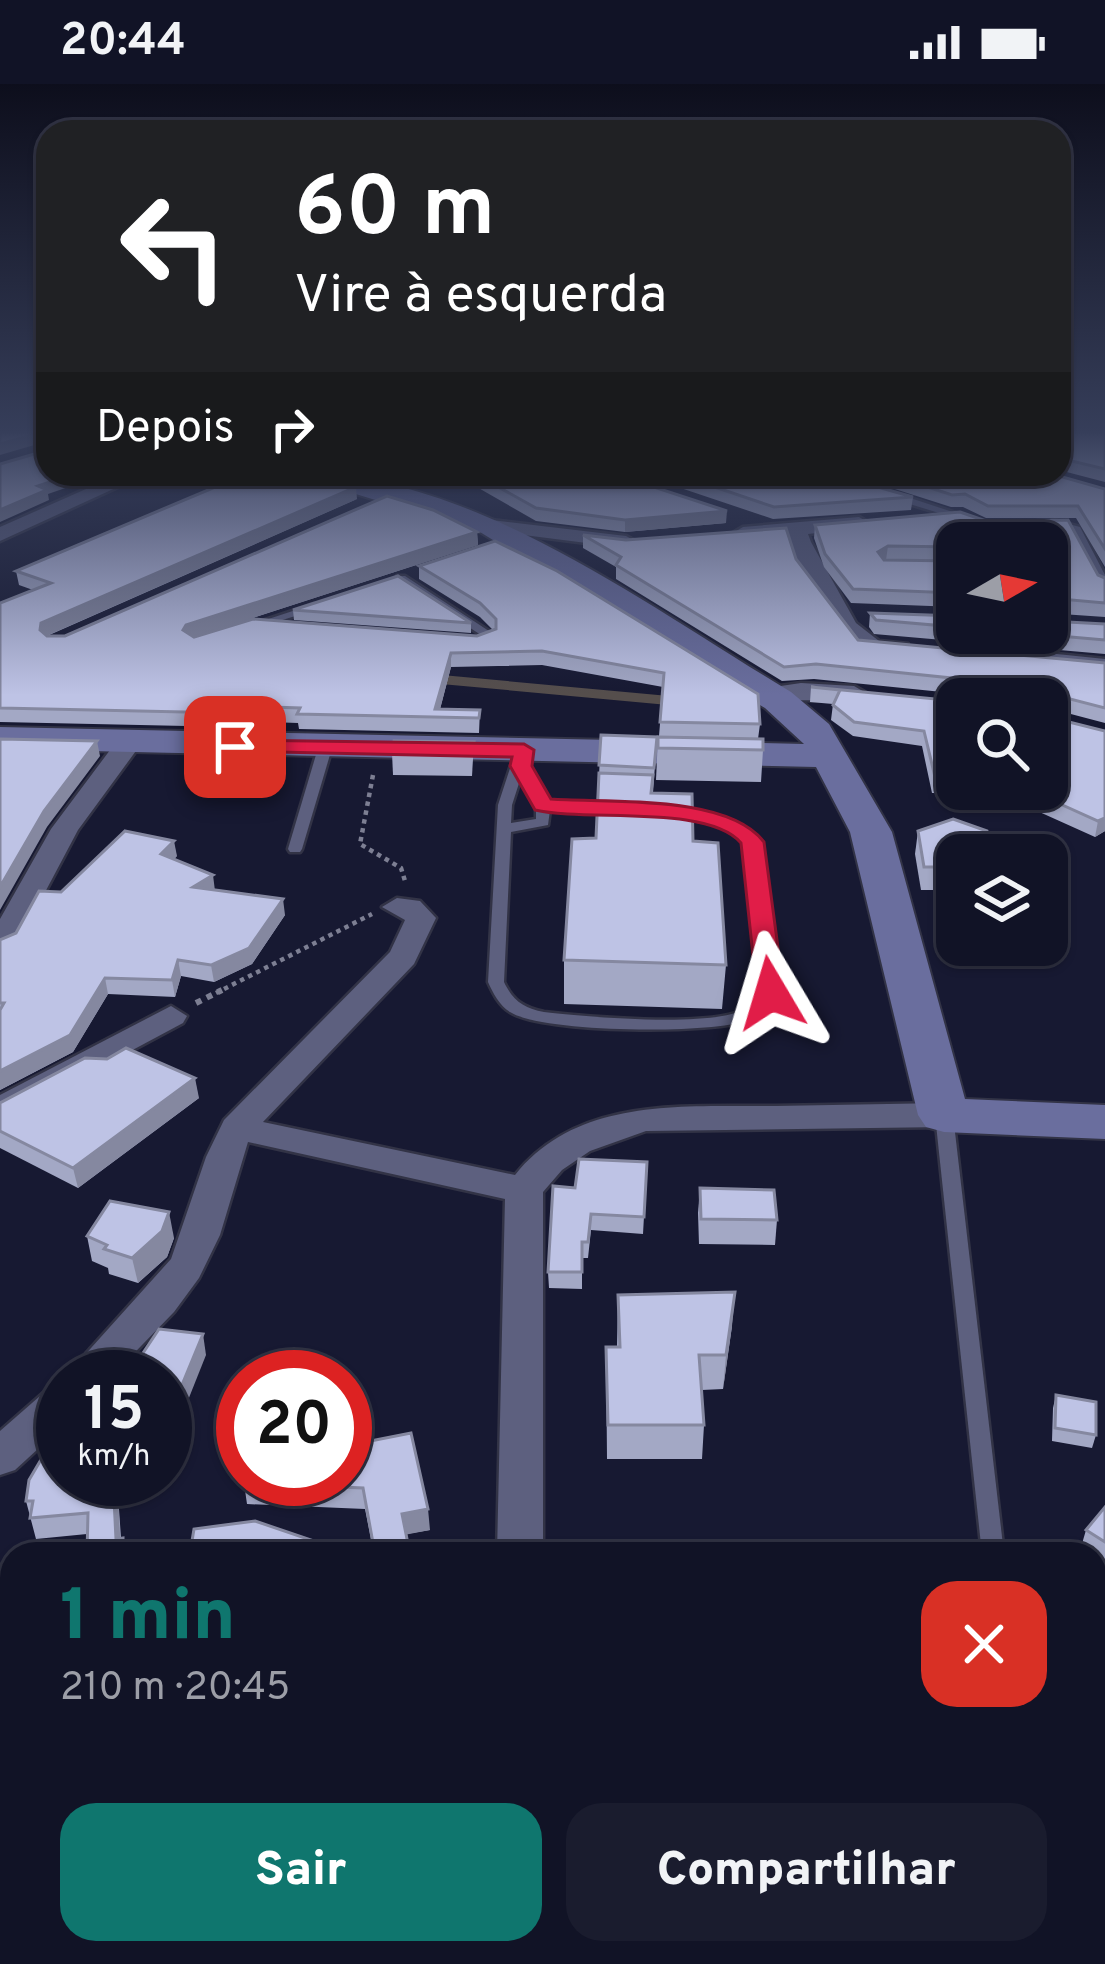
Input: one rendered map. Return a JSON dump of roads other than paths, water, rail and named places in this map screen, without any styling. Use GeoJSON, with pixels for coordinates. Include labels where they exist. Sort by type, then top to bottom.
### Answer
{"type":"FeatureCollection","features":[{"type":"Feature","properties":{"kind":"main road"},"geometry":{"type":"LineString","coordinates":[[467,520],[774,697],[823,744],[871,832],[944,1115],[1105,1122]]}},
{"type":"Feature","properties":{"kind":"main road"},"geometry":{"type":"LineString","coordinates":[[0,738],[378,748],[522,758],[823,744]]}},
{"type":"Feature","properties":{"kind":"street"},"geometry":{"type":"LineString","coordinates":[[0,535],[34,520]]}},
{"type":"Feature","properties":{"kind":"street"},"geometry":{"type":"LineString","coordinates":[[751,520],[789,529]]}},
{"type":"Feature","properties":{"kind":"street"},"geometry":{"type":"LineString","coordinates":[[714,536],[900,520]]}},
{"type":"Feature","properties":{"kind":"street"},"geometry":{"type":"LineString","coordinates":[[789,529],[809,571],[851,614],[865,645],[919,650]]}},
{"type":"Feature","properties":{"kind":"street"},"geometry":{"type":"LineString","coordinates":[[503,537],[643,542]]}},
{"type":"Feature","properties":{"kind":"street"},"geometry":{"type":"LineString","coordinates":[[981,654],[1105,666]]}},
{"type":"Feature","properties":{"kind":"street"},"geometry":{"type":"LineString","coordinates":[[774,697],[801,690],[875,694]]}},
{"type":"Feature","properties":{"kind":"street"},"geometry":{"type":"LineString","coordinates":[[0,947],[65,829],[128,744]]}},
{"type":"Feature","properties":{"kind":"street"},"geometry":{"type":"LineString","coordinates":[[111,1350],[182,1274],[204,1227],[223,1154],[237,1127],[403,957],[421,918],[409,907],[397,907]]}},
{"type":"Feature","properties":{"kind":"street"},"geometry":{"type":"LineString","coordinates":[[0,1110],[171,1016]]}},
{"type":"Feature","properties":{"kind":"street"},"geometry":{"type":"LineString","coordinates":[[520,1542],[524,1190],[544,1161],[573,1142],[646,1119],[944,1115]]}},
{"type":"Feature","properties":{"kind":"street"},"geometry":{"type":"LineString","coordinates":[[237,1127],[524,1190]]}},
{"type":"Feature","properties":{"kind":"street"},"geometry":{"type":"LineString","coordinates":[[0,1457],[36,1425]]}},
{"type":"Feature","properties":{"kind":"lane"},"geometry":{"type":"LineString","coordinates":[[1068,524],[1076,529],[1105,586]]}},
{"type":"Feature","properties":{"kind":"lane"},"geometry":{"type":"LineString","coordinates":[[424,570],[394,580],[489,634],[487,640],[464,641]]}},
{"type":"Feature","properties":{"kind":"lane"},"geometry":{"type":"LineString","coordinates":[[238,630],[336,600]]}},
{"type":"Feature","properties":{"kind":"lane"},"geometry":{"type":"LineString","coordinates":[[257,625],[296,628]]}},
{"type":"Feature","properties":{"kind":"lane"},"geometry":{"type":"LineString","coordinates":[[295,849],[325,748]]}},
{"type":"Feature","properties":{"kind":"lane"},"geometry":{"type":"LineString","coordinates":[[504,829],[543,822],[543,806],[522,758]]}},
{"type":"Feature","properties":{"kind":"lane"},"geometry":{"type":"LineString","coordinates":[[522,758],[505,805],[496,982],[503,999],[522,1013],[550,1019],[712,1022],[740,1018],[761,1006],[771,993],[752,842],[740,828],[719,818],[651,812]]}},
{"type":"Feature","properties":{"kind":"lane"},"geometry":{"type":"LineString","coordinates":[[543,806],[629,811]]}},
{"type":"Feature","properties":{"kind":"lane"},"geometry":{"type":"LineString","coordinates":[[944,1115],[992,1542]]}},
{"type":"Feature","properties":{"kind":"waterway"},"geometry":{"type":"LineString","coordinates":[[436,679],[674,701]]}}]}
